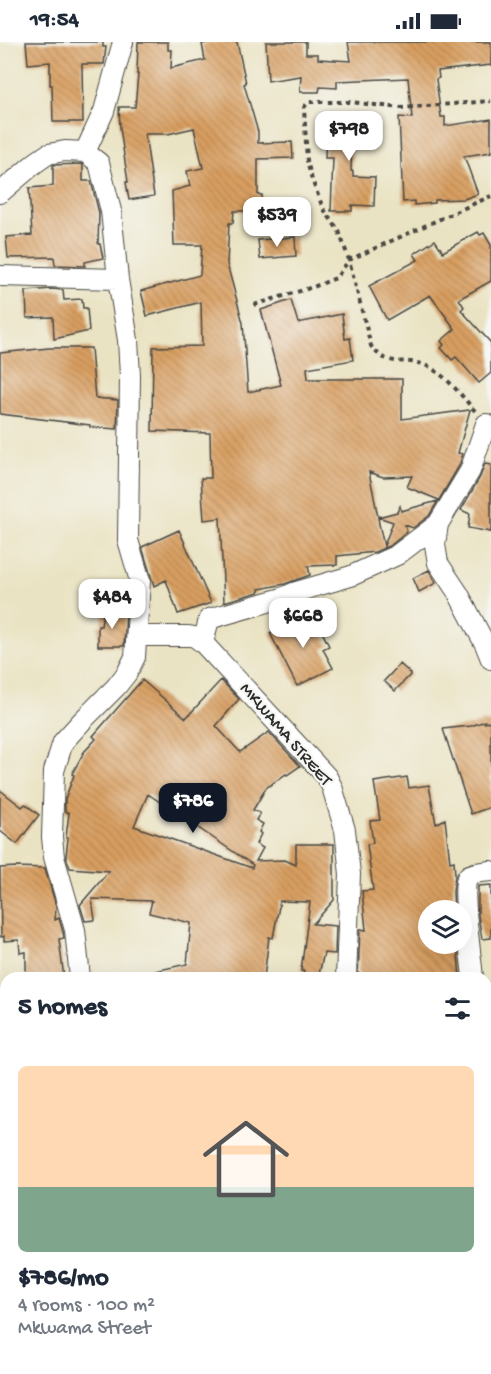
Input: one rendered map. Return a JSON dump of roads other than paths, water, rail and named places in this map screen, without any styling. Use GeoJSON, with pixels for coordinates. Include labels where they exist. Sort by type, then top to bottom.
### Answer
{"type":"FeatureCollection","features":[{"type":"Feature","properties":{"kind":"street"},"geometry":{"type":"LineString","coordinates":[[85,152],[104,111],[123,42]]}},
{"type":"Feature","properties":{"kind":"street"},"geometry":{"type":"LineString","coordinates":[[0,193],[48,154],[65,151],[85,152],[99,164],[111,210],[118,279],[128,339],[130,376],[128,540],[140,581],[135,657],[127,673],[116,687],[63,742],[54,771],[52,837],[54,857],[75,930],[79,972]]}},
{"type":"Feature","properties":{"kind":"street"},"geometry":{"type":"LineString","coordinates":[[0,276],[118,279]]}},
{"type":"Feature","properties":{"kind":"street"},"geometry":{"type":"LineString","coordinates":[[137,636],[189,636],[202,643],[209,619],[351,576],[397,555],[438,524],[470,471],[486,424]]}},
{"type":"Feature","properties":{"kind":"street"},"geometry":{"type":"LineString","coordinates":[[438,524],[435,545],[438,563],[458,593],[491,659]]}},
{"type":"Feature","properties":{"kind":"street","name":"MKWAMA STREET"},"geometry":{"type":"LineString","coordinates":[[202,643],[319,768],[332,787],[345,830],[350,873],[346,972]]}},
{"type":"Feature","properties":{"kind":"street"},"geometry":{"type":"LineString","coordinates":[[472,972],[465,895],[466,880],[473,874],[491,872]]}}]}
